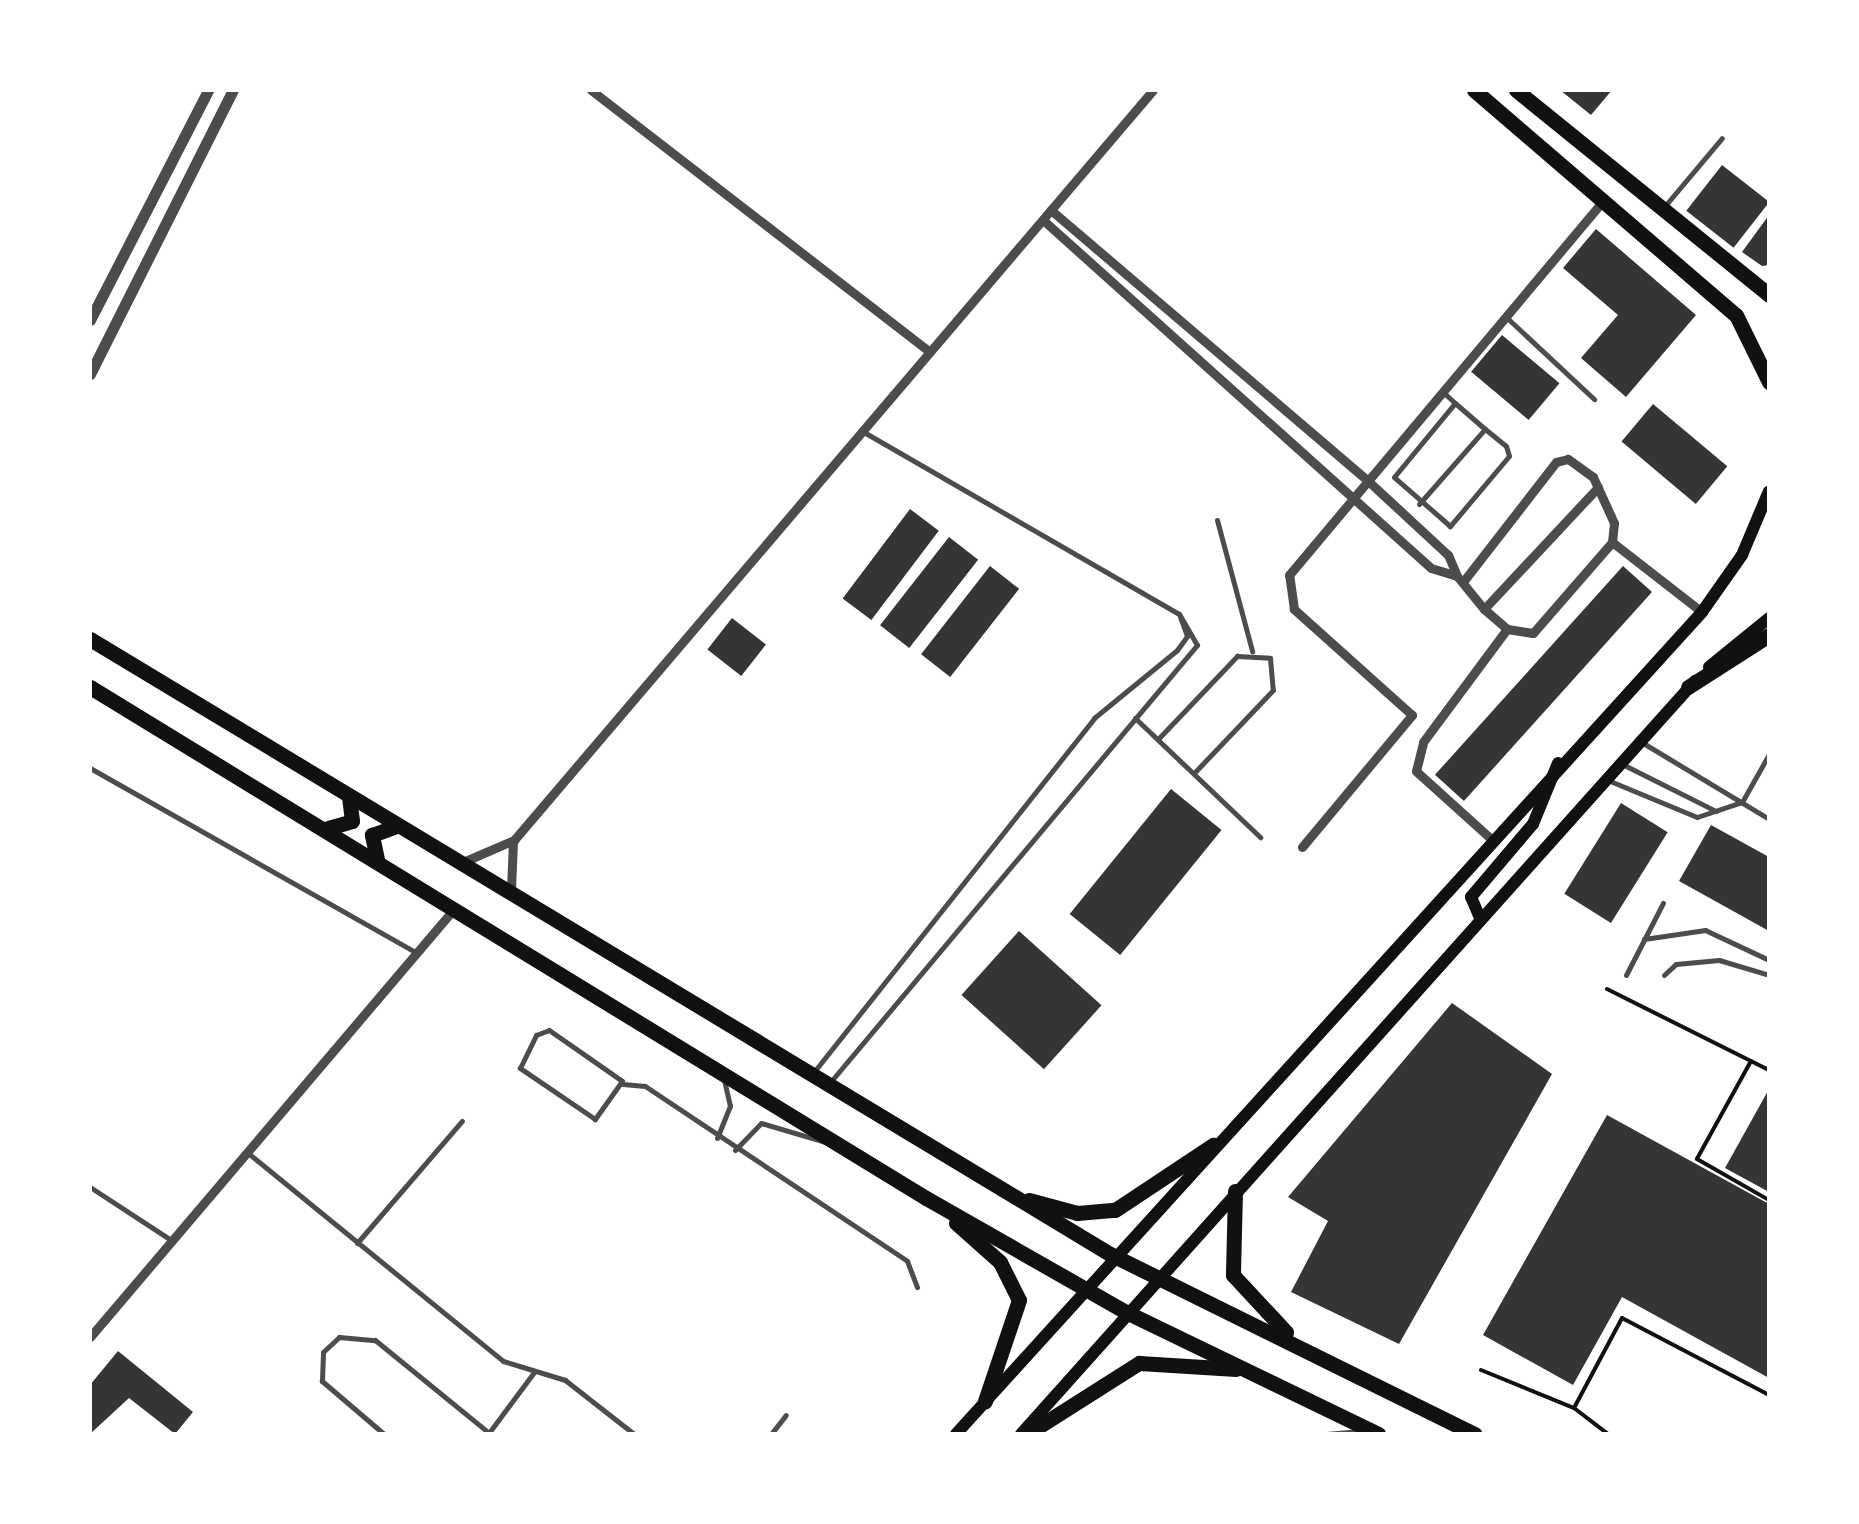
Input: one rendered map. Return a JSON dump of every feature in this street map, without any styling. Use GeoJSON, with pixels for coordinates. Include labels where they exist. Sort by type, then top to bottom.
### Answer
{"type":"FeatureCollection","features":[{"type":"Feature","properties":{"kind":"main road"},"geometry":{"type":"LineString","coordinates":[[1474,90],[1747,326],[1769,382]]}},
{"type":"Feature","properties":{"kind":"main road"},"geometry":{"type":"LineString","coordinates":[[1516,90],[1769,295]]}},
{"type":"Feature","properties":{"kind":"main road"},"geometry":{"type":"LineString","coordinates":[[956,1434],[1110,1254],[1213,1146],[1489,836],[1702,612],[1742,555],[1769,491]]}},
{"type":"Feature","properties":{"kind":"main road"},"geometry":{"type":"LineString","coordinates":[[1024,1434],[1603,777],[1688,686],[1769,618]]}},
{"type":"Feature","properties":{"kind":"main road"},"geometry":{"type":"LineString","coordinates":[[1688,686],[1769,635]]}},
{"type":"Feature","properties":{"kind":"main road"},"geometry":{"type":"LineString","coordinates":[[90,639],[824,1090],[1157,1280],[1309,1350],[1475,1434]]}},
{"type":"Feature","properties":{"kind":"main road"},"geometry":{"type":"LineString","coordinates":[[90,688],[328,828],[453,910],[926,1198],[1128,1313],[1374,1432]]}},
{"type":"Feature","properties":{"kind":"main road"},"geometry":{"type":"LineString","coordinates":[[1480,918],[1471,897],[1532,824],[1559,761]]}},
{"type":"Feature","properties":{"kind":"main road"},"geometry":{"type":"LineString","coordinates":[[328,828],[352,821],[349,797]]}},
{"type":"Feature","properties":{"kind":"main road"},"geometry":{"type":"LineString","coordinates":[[377,860],[372,834],[397,826]]}},
{"type":"Feature","properties":{"kind":"main road"},"geometry":{"type":"LineString","coordinates":[[996,1188],[1068,1211],[1110,1212],[1213,1146]]}},
{"type":"Feature","properties":{"kind":"main road"},"geometry":{"type":"LineString","coordinates":[[1234,1192],[1228,1254],[1238,1286],[1309,1350]]}},
{"type":"Feature","properties":{"kind":"main road"},"geometry":{"type":"LineString","coordinates":[[926,1198],[992,1254],[1016,1290],[1017,1324],[985,1401]]}},
{"type":"Feature","properties":{"kind":"main road"},"geometry":{"type":"LineString","coordinates":[[1024,1434],[1139,1363],[1249,1370]]}},
{"type":"Feature","properties":{"kind":"street"},"geometry":{"type":"LineString","coordinates":[[90,320],[152,190],[208,90]]}},
{"type":"Feature","properties":{"kind":"street"},"geometry":{"type":"LineString","coordinates":[[90,374],[172,201],[233,90]]}},
{"type":"Feature","properties":{"kind":"street"},"geometry":{"type":"LineString","coordinates":[[591,90],[930,352]]}},
{"type":"Feature","properties":{"kind":"street"},"geometry":{"type":"LineString","coordinates":[[452,860],[482,860],[514,840],[1153,90]]}},
{"type":"Feature","properties":{"kind":"street"},"geometry":{"type":"LineString","coordinates":[[152,190],[172,201]]}},
{"type":"Feature","properties":{"kind":"street"},"geometry":{"type":"LineString","coordinates":[[1302,847],[1412,715],[1289,598],[1295,564],[1604,199]]}},
{"type":"Feature","properties":{"kind":"street"},"geometry":{"type":"LineString","coordinates":[[1050,210],[1448,554],[1460,579],[1484,609],[1507,629],[1533,633],[1612,542]]}},
{"type":"Feature","properties":{"kind":"street"},"geometry":{"type":"LineString","coordinates":[[1042,220],[1431,568],[1460,579]]}},
{"type":"Feature","properties":{"kind":"street"},"geometry":{"type":"LineString","coordinates":[[1460,579],[1559,460],[1598,487],[1612,542],[1702,612]]}},
{"type":"Feature","properties":{"kind":"street"},"geometry":{"type":"LineString","coordinates":[[1484,609],[1598,487]]}},
{"type":"Feature","properties":{"kind":"street"},"geometry":{"type":"LineString","coordinates":[[1489,836],[1416,771],[1422,742],[1507,629]]}},
{"type":"Feature","properties":{"kind":"street"},"geometry":{"type":"LineString","coordinates":[[514,840],[505,874],[516,899]]}},
{"type":"Feature","properties":{"kind":"street"},"geometry":{"type":"LineString","coordinates":[[90,1336],[453,910]]}},
{"type":"Feature","properties":{"kind":"lane"},"geometry":{"type":"LineString","coordinates":[[1662,209],[1722,138]]}},
{"type":"Feature","properties":{"kind":"lane"},"geometry":{"type":"LineString","coordinates":[[1505,316],[1594,399]]}},
{"type":"Feature","properties":{"kind":"lane"},"geometry":{"type":"LineString","coordinates":[[1442,392],[1486,429],[1509,460],[1457,523],[1444,524],[1419,504],[1395,473],[1455,403]]}},
{"type":"Feature","properties":{"kind":"lane"},"geometry":{"type":"LineString","coordinates":[[1419,504],[1486,429]]}},
{"type":"Feature","properties":{"kind":"lane"},"geometry":{"type":"LineString","coordinates":[[824,1090],[1197,644],[1178,614],[862,431]]}},
{"type":"Feature","properties":{"kind":"lane"},"geometry":{"type":"LineString","coordinates":[[1194,773],[1275,686],[1273,662],[1252,651],[1217,520]]}},
{"type":"Feature","properties":{"kind":"lane"},"geometry":{"type":"LineString","coordinates":[[808,1080],[1094,718],[1177,650],[1186,636],[1178,614]]}},
{"type":"Feature","properties":{"kind":"lane"},"geometry":{"type":"LineString","coordinates":[[1158,739],[1252,651]]}},
{"type":"Feature","properties":{"kind":"lane"},"geometry":{"type":"LineString","coordinates":[[1135,718],[1260,837]]}},
{"type":"Feature","properties":{"kind":"lane"},"geometry":{"type":"LineString","coordinates":[[1638,740],[1769,819]]}},
{"type":"Feature","properties":{"kind":"lane"},"geometry":{"type":"LineString","coordinates":[[1603,777],[1674,812],[1716,811],[1742,802],[1769,754]]}},
{"type":"Feature","properties":{"kind":"lane"},"geometry":{"type":"LineString","coordinates":[[1617,762],[1716,811]]}},
{"type":"Feature","properties":{"kind":"lane"},"geometry":{"type":"LineString","coordinates":[[90,768],[416,953]]}},
{"type":"Feature","properties":{"kind":"lane"},"geometry":{"type":"LineString","coordinates":[[1626,975],[1663,904]]}},
{"type":"Feature","properties":{"kind":"lane"},"geometry":{"type":"LineString","coordinates":[[1644,939],[1706,930],[1769,960]]}},
{"type":"Feature","properties":{"kind":"lane"},"geometry":{"type":"LineString","coordinates":[[1664,975],[1676,964],[1719,960],[1769,975]]}},
{"type":"Feature","properties":{"kind":"lane"},"geometry":{"type":"LineString","coordinates":[[623,1084],[586,1120],[519,1060],[549,1030],[623,1084],[645,1086],[717,1138],[906,1261],[917,1287]]}},
{"type":"Feature","properties":{"kind":"lane"},"geometry":{"type":"LineString","coordinates":[[712,1068],[731,1100],[717,1138]]}},
{"type":"Feature","properties":{"kind":"lane"},"geometry":{"type":"LineString","coordinates":[[358,1242],[462,1120]]}},
{"type":"Feature","properties":{"kind":"lane"},"geometry":{"type":"LineString","coordinates":[[735,1150],[761,1123],[817,1145],[832,1141]]}},
{"type":"Feature","properties":{"kind":"lane"},"geometry":{"type":"LineString","coordinates":[[246,1151],[503,1361],[565,1380],[634,1434]]}},
{"type":"Feature","properties":{"kind":"lane"},"geometry":{"type":"LineString","coordinates":[[90,1187],[171,1240]]}},
{"type":"Feature","properties":{"kind":"lane"},"geometry":{"type":"LineString","coordinates":[[384,1434],[322,1381],[321,1359],[339,1336],[374,1340],[488,1434],[534,1372]]}},
{"type":"Feature","properties":{"kind":"lane"},"geometry":{"type":"LineString","coordinates":[[771,1434],[786,1415]]}},
{"type":"Feature","properties":{"kind":"lane"},"geometry":{"type":"LineString","coordinates":[[1326,1434],[1374,1432]]}},
{"type":"Feature","properties":{"kind":"path"},"geometry":{"type":"LineString","coordinates":[[1607,990],[1769,1070]]}},
{"type":"Feature","properties":{"kind":"path"},"geometry":{"type":"LineString","coordinates":[[1751,1061],[1697,1158],[1769,1200]]}},
{"type":"Feature","properties":{"kind":"path"},"geometry":{"type":"LineString","coordinates":[[1574,1408],[1622,1318],[1769,1395]]}},
{"type":"Feature","properties":{"kind":"path"},"geometry":{"type":"LineString","coordinates":[[1481,1370],[1574,1408],[1608,1434]]}},
{"type":"Feature","properties":{"kind":"building"},"geometry":{"type":"Polygon","coordinates":[[[1560,90],[1612,90],[1591,115],[1560,90]]]}},
{"type":"Feature","properties":{"kind":"building"},"geometry":{"type":"Polygon","coordinates":[[[1722,165],[1769,202],[1734,248],[1686,211],[1722,165]]]}},
{"type":"Feature","properties":{"kind":"building"},"geometry":{"type":"Polygon","coordinates":[[[1769,215],[1769,265],[1762,266],[1742,252],[1769,215]]]}},
{"type":"Feature","properties":{"kind":"building"},"geometry":{"type":"Polygon","coordinates":[[[1596,229],[1696,315],[1626,397],[1581,358],[1618,315],[1563,268],[1596,229]]]}},
{"type":"Feature","properties":{"kind":"building"},"geometry":{"type":"Polygon","coordinates":[[[1502,335],[1559,383],[1529,420],[1471,372],[1502,335]]]}},
{"type":"Feature","properties":{"kind":"building"},"geometry":{"type":"Polygon","coordinates":[[[1653,404],[1727,466],[1696,504],[1622,442],[1653,404]]]}},
{"type":"Feature","properties":{"kind":"building"},"geometry":{"type":"Polygon","coordinates":[[[910,509],[939,531],[871,620],[843,598],[910,509]]]}},
{"type":"Feature","properties":{"kind":"building"},"geometry":{"type":"Polygon","coordinates":[[[949,537],[978,560],[909,648],[880,625],[949,537]]]}},
{"type":"Feature","properties":{"kind":"building"},"geometry":{"type":"Polygon","coordinates":[[[990,566],[1019,589],[950,677],[921,654],[990,566]]]}},
{"type":"Feature","properties":{"kind":"building"},"geometry":{"type":"Polygon","coordinates":[[[1623,566],[1652,592],[1464,801],[1435,775],[1623,566]]]}},
{"type":"Feature","properties":{"kind":"building"},"geometry":{"type":"Polygon","coordinates":[[[732,618],[766,644],[741,676],[707,650],[732,618]]]}},
{"type":"Feature","properties":{"kind":"building"},"geometry":{"type":"Polygon","coordinates":[[[1171,789],[1222,830],[1120,955],[1070,914],[1171,789]]]}},
{"type":"Feature","properties":{"kind":"building"},"geometry":{"type":"Polygon","coordinates":[[[1621,803],[1668,832],[1611,923],[1564,894],[1621,803]]]}},
{"type":"Feature","properties":{"kind":"building"},"geometry":{"type":"Polygon","coordinates":[[[1711,825],[1769,857],[1769,931],[1679,881],[1711,825]]]}},
{"type":"Feature","properties":{"kind":"building"},"geometry":{"type":"Polygon","coordinates":[[[1019,931],[1101,1005],[1044,1069],[961,995],[1019,931]]]}},
{"type":"Feature","properties":{"kind":"building"},"geometry":{"type":"Polygon","coordinates":[[[1452,1003],[1552,1074],[1399,1344],[1291,1292],[1328,1221],[1288,1197],[1452,1003]]]}},
{"type":"Feature","properties":{"kind":"building"},"geometry":{"type":"Polygon","coordinates":[[[1769,1089],[1769,1192],[1725,1168],[1769,1089]]]}},
{"type":"Feature","properties":{"kind":"building"},"geometry":{"type":"Polygon","coordinates":[[[1607,1115],[1769,1204],[1769,1378],[1622,1297],[1573,1385],[1483,1335],[1607,1115]]]}},
{"type":"Feature","properties":{"kind":"building"},"geometry":{"type":"Polygon","coordinates":[[[118,1351],[193,1412],[175,1434],[129,1398],[90,1434],[90,1385],[118,1351]]]}}]}
